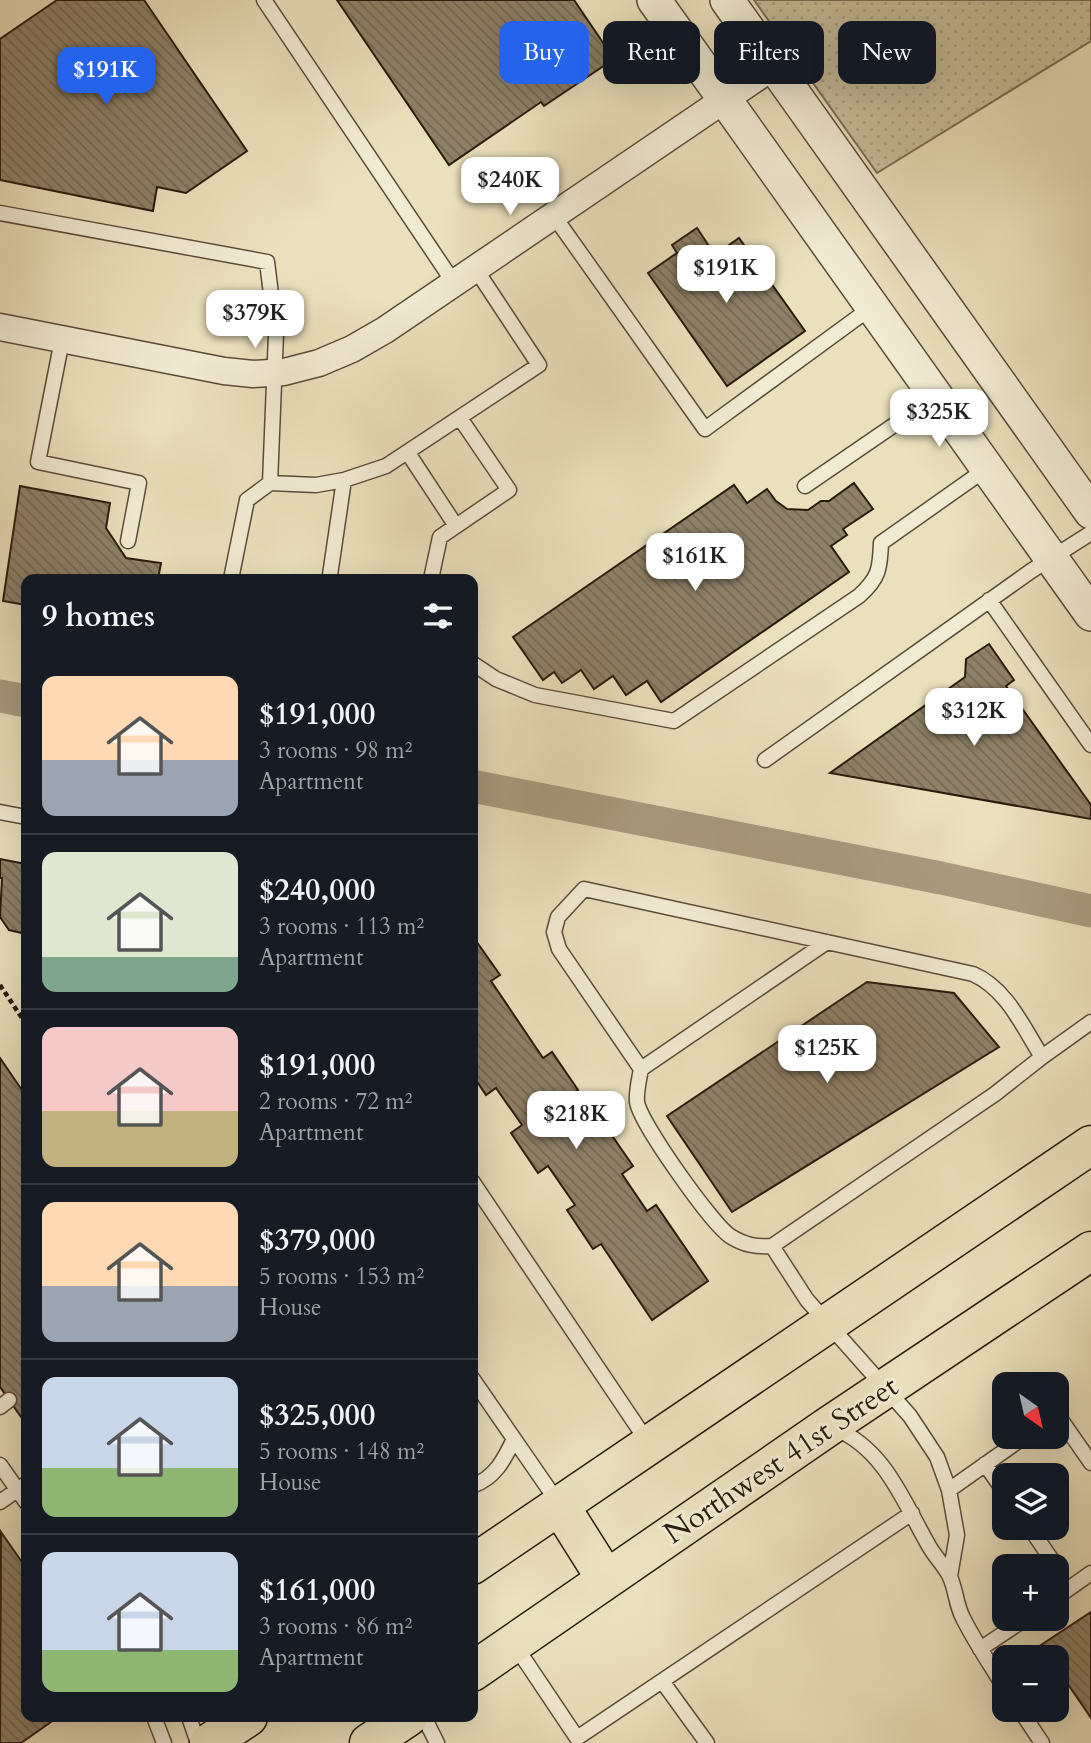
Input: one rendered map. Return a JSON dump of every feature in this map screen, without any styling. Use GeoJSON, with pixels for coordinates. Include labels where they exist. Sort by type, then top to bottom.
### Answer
{"type":"FeatureCollection","features":[{"type":"Feature","properties":{"kind":"main road"},"geometry":{"type":"LineString","coordinates":[[478,1561],[1091,1145]]}},
{"type":"Feature","properties":{"kind":"main road","name":"Northwest 41st Street"},"geometry":{"type":"LineString","coordinates":[[478,1668],[885,1388],[1087,1261]]}},
{"type":"Feature","properties":{"kind":"main road"},"geometry":{"type":"LineString","coordinates":[[560,1506],[606,1579]]}},
{"type":"Feature","properties":{"kind":"main road"},"geometry":{"type":"LineString","coordinates":[[209,1743],[240,1722]]}},
{"type":"Feature","properties":{"kind":"main road"},"geometry":{"type":"LineString","coordinates":[[369,1743],[400,1722]]}},
{"type":"Feature","properties":{"kind":"street"},"geometry":{"type":"LineString","coordinates":[[654,0],[1091,614]]}},
{"type":"Feature","properties":{"kind":"street"},"geometry":{"type":"LineString","coordinates":[[727,0],[742,21]]}},
{"type":"Feature","properties":{"kind":"street"},"geometry":{"type":"LineString","coordinates":[[0,327],[224,371],[274,373],[319,363],[352,349],[385,330],[747,84]]}},
{"type":"Feature","properties":{"kind":"street"},"geometry":{"type":"LineString","coordinates":[[787,84],[1091,512]]}},
{"type":"Feature","properties":{"kind":"lane"},"geometry":{"type":"LineString","coordinates":[[232,574],[247,500],[270,483],[316,485],[344,480],[386,466],[540,365],[464,275],[264,0]]}},
{"type":"Feature","properties":{"kind":"lane"},"geometry":{"type":"LineString","coordinates":[[0,214],[267,262],[275,334],[270,483]]}},
{"type":"Feature","properties":{"kind":"lane"},"geometry":{"type":"LineString","coordinates":[[554,216],[705,429],[872,307]]}},
{"type":"Feature","properties":{"kind":"lane"},"geometry":{"type":"LineString","coordinates":[[62,340],[38,462],[139,483],[128,541]]}},
{"type":"Feature","properties":{"kind":"lane"},"geometry":{"type":"LineString","coordinates":[[805,486],[935,397]]}},
{"type":"Feature","properties":{"kind":"lane"},"geometry":{"type":"LineString","coordinates":[[432,574],[440,537],[509,490],[460,418]]}},
{"type":"Feature","properties":{"kind":"lane"},"geometry":{"type":"LineString","coordinates":[[408,453],[456,526]]}},
{"type":"Feature","properties":{"kind":"lane"},"geometry":{"type":"LineString","coordinates":[[478,667],[496,679],[535,695],[674,721],[859,596],[878,574],[881,543],[986,469]]}},
{"type":"Feature","properties":{"kind":"lane"},"geometry":{"type":"LineString","coordinates":[[330,574],[344,480]]}},
{"type":"Feature","properties":{"kind":"lane"},"geometry":{"type":"LineString","coordinates":[[765,760],[989,600],[1091,533]]}},
{"type":"Feature","properties":{"kind":"lane"},"geometry":{"type":"LineString","coordinates":[[989,600],[1091,745]]}},
{"type":"Feature","properties":{"kind":"lane"},"geometry":{"type":"LineString","coordinates":[[0,812],[21,816]]}},
{"type":"Feature","properties":{"kind":"lane"},"geometry":{"type":"LineString","coordinates":[[1042,1057],[1009,1004],[995,987],[984,979],[955,970],[584,889],[558,917],[554,932],[559,949],[640,1069],[637,1100],[648,1129],[716,1222],[732,1237],[753,1247],[772,1247],[995,1094],[1091,1022]]}},
{"type":"Feature","properties":{"kind":"lane"},"geometry":{"type":"LineString","coordinates":[[640,1069],[827,942]]}},
{"type":"Feature","properties":{"kind":"lane"},"geometry":{"type":"LineString","coordinates":[[478,1190],[649,1446]]}},
{"type":"Feature","properties":{"kind":"lane"},"geometry":{"type":"LineString","coordinates":[[772,1247],[807,1300],[910,1416],[937,1457],[949,1490],[957,1535],[950,1576]]}},
{"type":"Feature","properties":{"kind":"lane"},"geometry":{"type":"LineString","coordinates":[[478,1387],[560,1506]]}},
{"type":"Feature","properties":{"kind":"lane"},"geometry":{"type":"LineString","coordinates":[[829,1426],[849,1434],[865,1446],[884,1467],[929,1547],[950,1576],[961,1615],[992,1668]]}},
{"type":"Feature","properties":{"kind":"lane"},"geometry":{"type":"LineString","coordinates":[[1069,1431],[1091,1463]]}},
{"type":"Feature","properties":{"kind":"lane"},"geometry":{"type":"LineString","coordinates":[[478,1483],[496,1471],[514,1439]]}},
{"type":"Feature","properties":{"kind":"lane"},"geometry":{"type":"LineString","coordinates":[[949,1490],[1007,1449]]}},
{"type":"Feature","properties":{"kind":"lane"},"geometry":{"type":"LineString","coordinates":[[985,1464],[992,1474]]}},
{"type":"Feature","properties":{"kind":"lane"},"geometry":{"type":"LineString","coordinates":[[0,1465],[21,1490]]}},
{"type":"Feature","properties":{"kind":"lane"},"geometry":{"type":"LineString","coordinates":[[0,1502],[21,1493]]}},
{"type":"Feature","properties":{"kind":"lane"},"geometry":{"type":"LineString","coordinates":[[513,1643],[577,1740],[912,1513]]}},
{"type":"Feature","properties":{"kind":"lane"},"geometry":{"type":"LineString","coordinates":[[1069,1584],[1071,1587],[1091,1573]]}},
{"type":"Feature","properties":{"kind":"lane"},"geometry":{"type":"LineString","coordinates":[[980,1649],[1007,1631]]}},
{"type":"Feature","properties":{"kind":"lane"},"geometry":{"type":"LineString","coordinates":[[662,1681],[707,1743]]}},
{"type":"Feature","properties":{"kind":"lane"},"geometry":{"type":"LineString","coordinates":[[156,1722],[164,1743]]}},
{"type":"Feature","properties":{"kind":"lane"},"geometry":{"type":"LineString","coordinates":[[191,1722],[198,1743]]}},
{"type":"Feature","properties":{"kind":"lane"},"geometry":{"type":"LineString","coordinates":[[426,1722],[437,1743]]}},
{"type":"Feature","properties":{"kind":"lane"},"geometry":{"type":"LineString","coordinates":[[1028,1722],[1042,1743]]}},
{"type":"Feature","properties":{"kind":"path"},"geometry":{"type":"LineString","coordinates":[[0,985],[21,1016]]}},
{"type":"Feature","properties":{"kind":"shaded area"},"geometry":{"type":"Polygon","coordinates":[[[754,0],[1091,0],[1091,41],[877,173],[814,84],[824,84],[824,21],[769,21],[754,0]]]}},
{"type":"Feature","properties":{"kind":"building"},"geometry":{"type":"Polygon","coordinates":[[[57,0],[144,0],[247,151],[186,193],[157,187],[153,211],[0,180],[0,39],[57,0]]]}},
{"type":"Feature","properties":{"kind":"building"},"geometry":{"type":"Polygon","coordinates":[[[337,0],[574,0],[588,21],[499,21],[499,84],[577,84],[544,106],[541,102],[449,165],[337,0]]]}},
{"type":"Feature","properties":{"kind":"building"},"geometry":{"type":"Polygon","coordinates":[[[589,22],[603,43],[603,66],[589,76],[589,22]]]}},
{"type":"Feature","properties":{"kind":"building"},"geometry":{"type":"Polygon","coordinates":[[[697,228],[715,255],[739,238],[805,331],[727,386],[648,273],[677,253],[672,245],[697,228]]]}},
{"type":"Feature","properties":{"kind":"building"},"geometry":{"type":"Polygon","coordinates":[[[854,483],[873,509],[843,529],[847,535],[831,546],[849,572],[661,702],[647,681],[626,695],[613,676],[594,689],[581,670],[562,683],[554,672],[543,680],[513,637],[734,485],[747,503],[767,489],[776,501],[787,509],[808,510],[821,501],[829,501],[854,483]]]}},
{"type":"Feature","properties":{"kind":"building"},"geometry":{"type":"Polygon","coordinates":[[[20,486],[110,503],[106,528],[126,558],[161,563],[159,574],[21,574],[21,604],[3,601],[20,486]]]}},
{"type":"Feature","properties":{"kind":"building"},"geometry":{"type":"Polygon","coordinates":[[[989,644],[1014,680],[1006,686],[1091,805],[1091,819],[830,773],[965,677],[966,659],[989,644]]]}},
{"type":"Feature","properties":{"kind":"building"},"geometry":{"type":"Polygon","coordinates":[[[0,859],[21,863],[21,933],[9,930],[0,917],[0,859]]]}},
{"type":"Feature","properties":{"kind":"building"},"geometry":{"type":"Polygon","coordinates":[[[478,944],[500,975],[491,981],[543,1058],[552,1052],[578,1090],[569,1096],[595,1135],[606,1127],[633,1166],[622,1174],[647,1211],[656,1205],[708,1281],[652,1320],[601,1244],[593,1249],[567,1210],[575,1205],[548,1166],[538,1173],[511,1133],[522,1125],[496,1088],[486,1095],[478,1083],[478,944]]]}},
{"type":"Feature","properties":{"kind":"building"},"geometry":{"type":"Polygon","coordinates":[[[867,982],[954,993],[999,1047],[732,1212],[667,1116],[867,982]]]}},
{"type":"Feature","properties":{"kind":"building"},"geometry":{"type":"Polygon","coordinates":[[[0,1058],[21,1089],[21,1417],[0,1387],[0,1058]]]}},
{"type":"Feature","properties":{"kind":"building"},"geometry":{"type":"Polygon","coordinates":[[[1,1532],[21,1561],[21,1722],[51,1722],[21,1743],[0,1743],[1,1532]]]}},
{"type":"Feature","properties":{"kind":"building"},"geometry":{"type":"Polygon","coordinates":[[[1091,1612],[1091,1718],[1069,1686],[1069,1645],[1041,1645],[1062,1631],[1069,1631],[1069,1627],[1091,1612]]]}},
{"type":"Feature","properties":{"kind":"waterway"},"geometry":{"type":"LineString","coordinates":[[0,696],[21,700]]}},
{"type":"Feature","properties":{"kind":"waterway"},"geometry":{"type":"LineString","coordinates":[[478,787],[941,878],[1091,911]]}}]}
